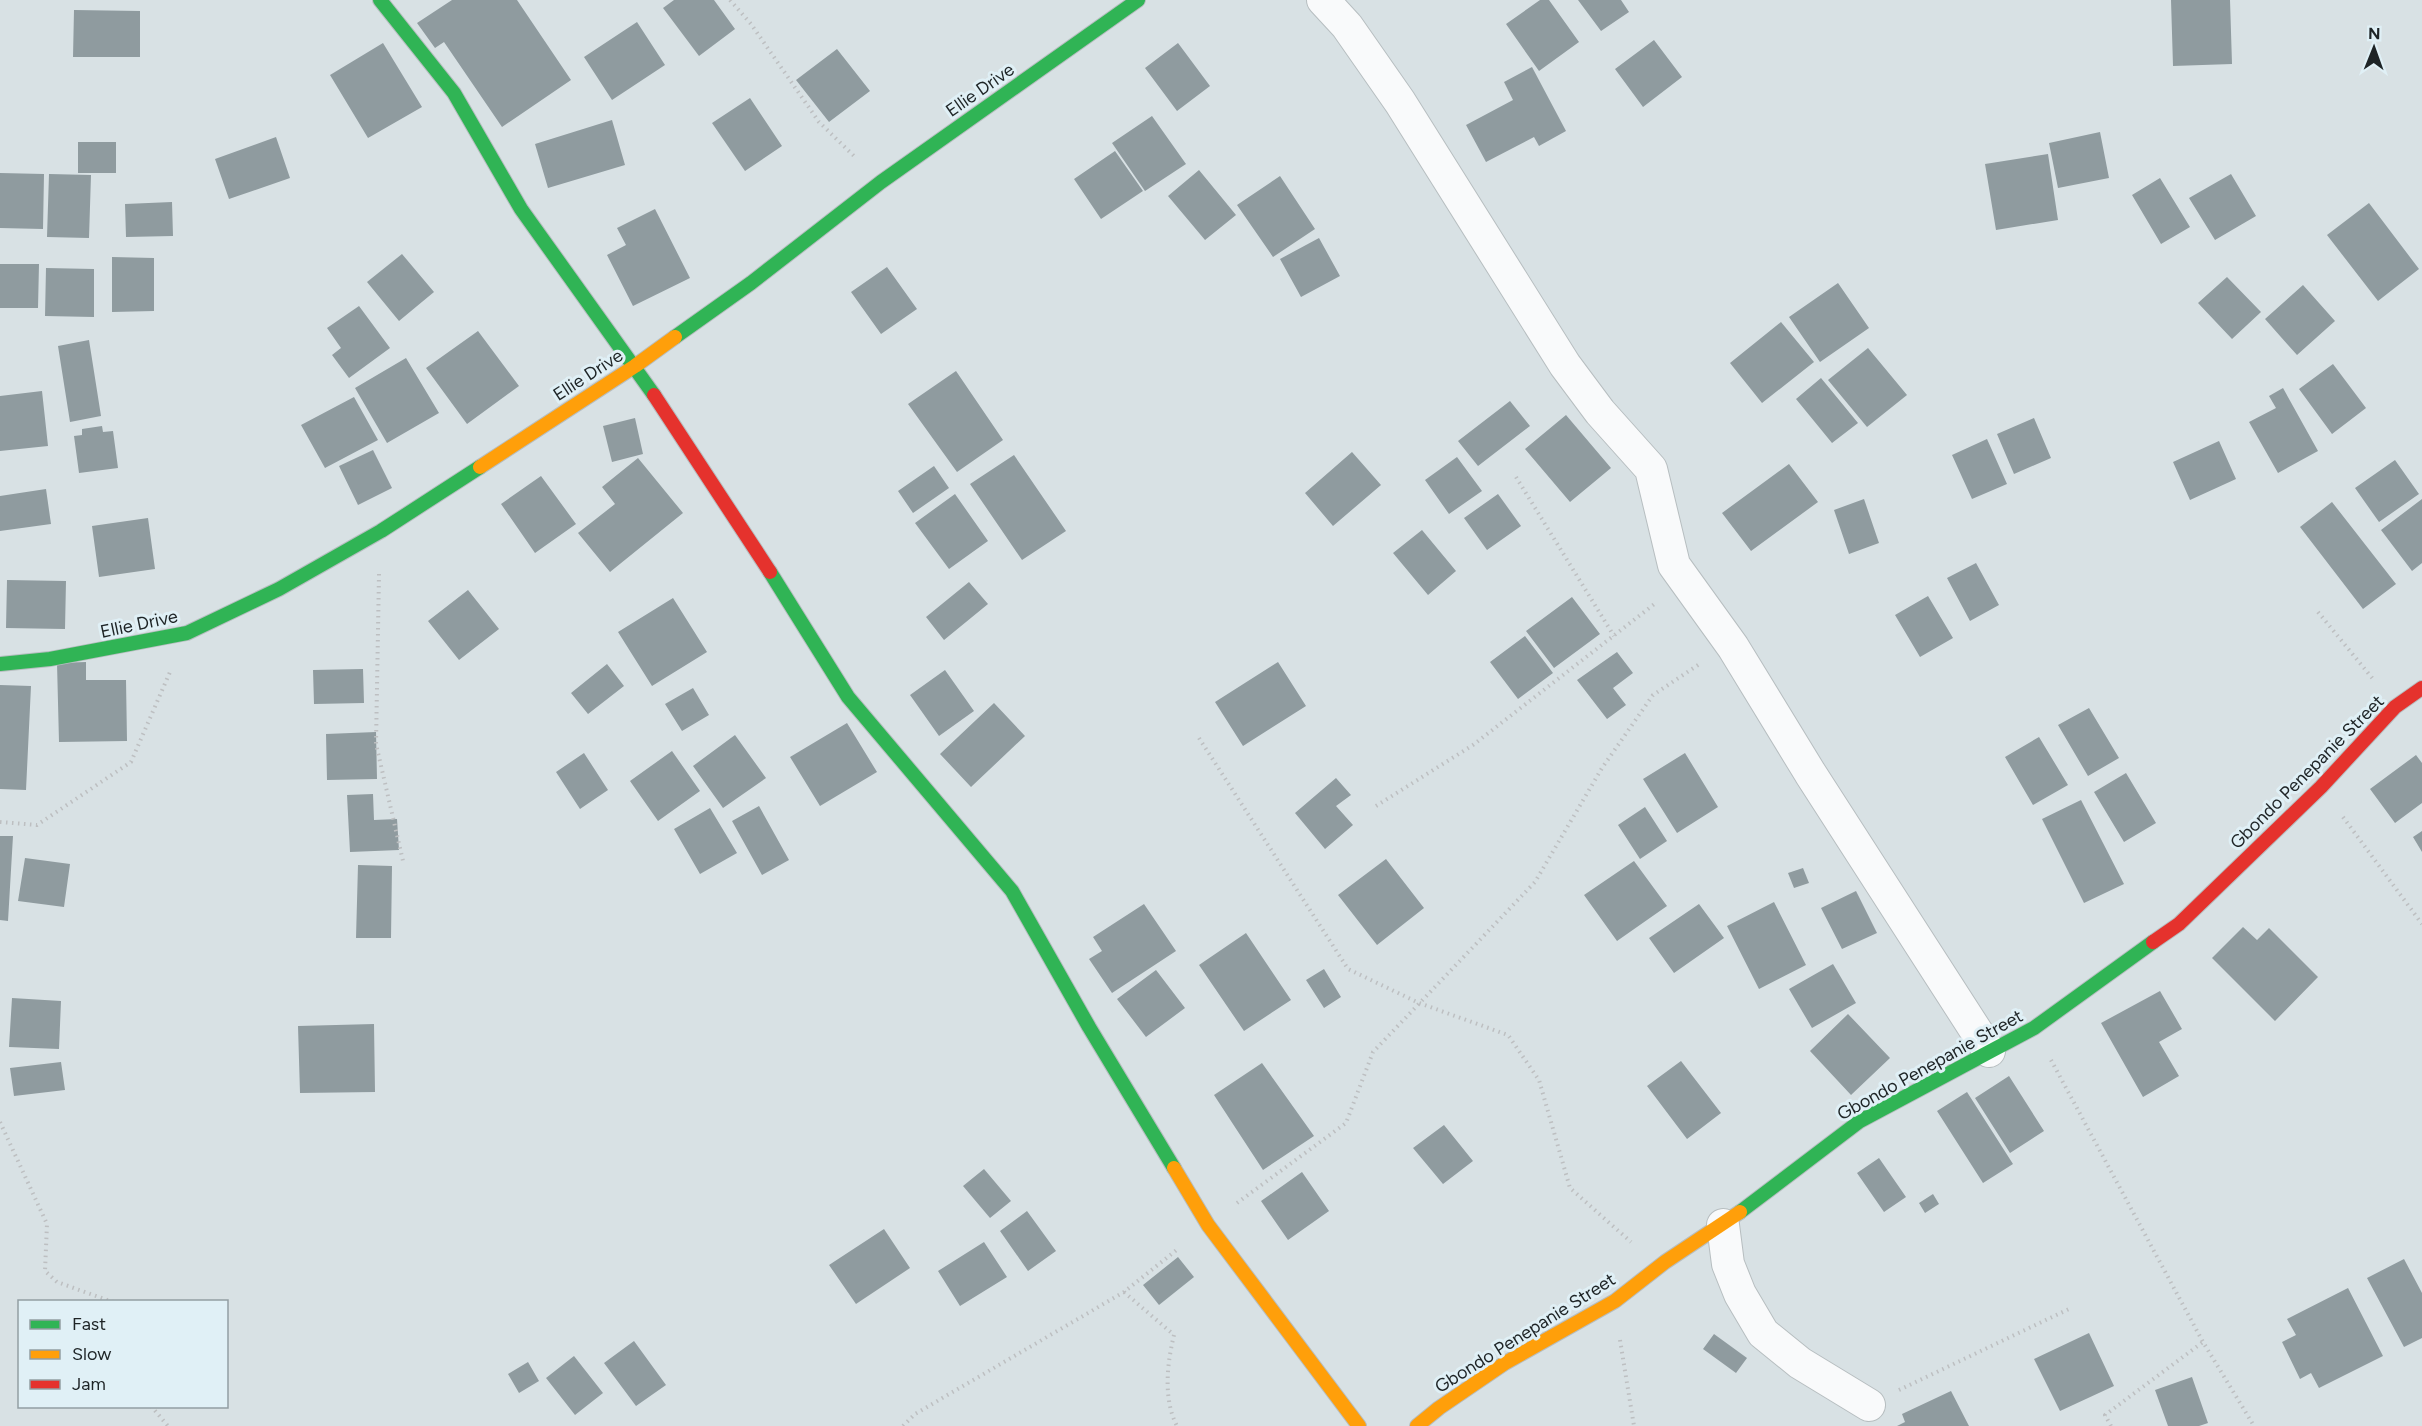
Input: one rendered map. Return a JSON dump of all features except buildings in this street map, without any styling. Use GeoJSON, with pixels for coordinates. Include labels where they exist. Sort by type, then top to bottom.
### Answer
{"type":"FeatureCollection","features":[{"type":"Feature","properties":{"kind":"street"},"geometry":{"type":"LineString","coordinates":[[380,0],[454,93],[521,209],[635,366],[772,574],[848,697],[1012,891],[1089,1027],[1208,1225],[1359,1426]]}},
{"type":"Feature","properties":{"kind":"street","name":"Ellie Drive"},"geometry":{"type":"LineString","coordinates":[[0,664],[50,659],[187,633],[279,589],[381,531],[635,366],[751,283],[881,182],[1138,0]]}},
{"type":"Feature","properties":{"kind":"street"},"geometry":{"type":"LineString","coordinates":[[1323,0],[1347,26],[1400,102],[1565,365],[1600,412],[1652,470],[1674,565],[1733,646],[1810,773],[1989,1051]]}},
{"type":"Feature","properties":{"kind":"street","name":"Gbondo Penepanie Street"},"geometry":{"type":"LineString","coordinates":[[1417,1426],[1439,1408],[1505,1363],[1615,1301],[1665,1262],[1723,1225],[1860,1121],[2034,1028],[2179,924],[2321,787],[2395,707],[2422,688]]}},
{"type":"Feature","properties":{"kind":"street"},"geometry":{"type":"LineString","coordinates":[[1723,1225],[1728,1264],[1740,1294],[1763,1333],[1800,1363],[1869,1405]]}},
{"type":"Feature","properties":{"kind":"path"},"geometry":{"type":"LineString","coordinates":[[730,0],[751,24],[819,122],[881,182]]}},
{"type":"Feature","properties":{"kind":"path"},"geometry":{"type":"LineString","coordinates":[[1516,477],[1614,636]]}},
{"type":"Feature","properties":{"kind":"path"},"geometry":{"type":"LineString","coordinates":[[381,531],[376,744],[403,861]]}},
{"type":"Feature","properties":{"kind":"path"},"geometry":{"type":"LineString","coordinates":[[1376,806],[1473,745],[1659,600],[1674,565]]}},
{"type":"Feature","properties":{"kind":"path"},"geometry":{"type":"LineString","coordinates":[[2318,612],[2395,707]]}},
{"type":"Feature","properties":{"kind":"path"},"geometry":{"type":"LineString","coordinates":[[0,822],[37,825],[131,762],[187,633]]}},
{"type":"Feature","properties":{"kind":"path"},"geometry":{"type":"LineString","coordinates":[[903,1426],[915,1414],[1124,1292],[1208,1225],[1346,1124],[1373,1052],[1535,882],[1602,768],[1653,695],[1699,664],[1733,646]]}},
{"type":"Feature","properties":{"kind":"path"},"geometry":{"type":"LineString","coordinates":[[1199,738],[1348,969],[1419,1003],[1508,1035],[1539,1080],[1570,1188],[1624,1237],[1665,1262]]}},
{"type":"Feature","properties":{"kind":"path"},"geometry":{"type":"LineString","coordinates":[[2321,787],[2422,924]]}},
{"type":"Feature","properties":{"kind":"path"},"geometry":{"type":"LineString","coordinates":[[2034,1028],[2203,1342],[2254,1426]]}},
{"type":"Feature","properties":{"kind":"path"},"geometry":{"type":"LineString","coordinates":[[0,1122],[47,1224],[45,1271],[57,1282],[107,1300]]}},
{"type":"Feature","properties":{"kind":"path"},"geometry":{"type":"LineString","coordinates":[[1124,1292],[1174,1335],[1168,1359],[1170,1411],[1177,1426]]}},
{"type":"Feature","properties":{"kind":"path"},"geometry":{"type":"LineString","coordinates":[[1615,1301],[1634,1426]]}},
{"type":"Feature","properties":{"kind":"path"},"geometry":{"type":"LineString","coordinates":[[1869,1405],[2069,1309]]}},
{"type":"Feature","properties":{"kind":"path"},"geometry":{"type":"LineString","coordinates":[[2111,1426],[2105,1415],[2203,1342]]}},
{"type":"Feature","properties":{"kind":"path"},"geometry":{"type":"LineString","coordinates":[[152,1408],[168,1426]]}},
{"type":"Feature","properties":{"kind":"traffic: fast"},"geometry":{"type":"LineString","coordinates":[[380,0],[454,93],[521,209],[654,395]]}},
{"type":"Feature","properties":{"kind":"traffic: fast"},"geometry":{"type":"LineString","coordinates":[[675,337],[751,283],[881,182],[1138,0]]}},
{"type":"Feature","properties":{"kind":"traffic: fast"},"geometry":{"type":"LineString","coordinates":[[0,664],[50,659],[187,633],[279,589],[381,531],[480,467]]}},
{"type":"Feature","properties":{"kind":"traffic: fast"},"geometry":{"type":"LineString","coordinates":[[770,572],[848,697],[1012,891],[1089,1027],[1174,1168]]}},
{"type":"Feature","properties":{"kind":"traffic: fast"},"geometry":{"type":"LineString","coordinates":[[1740,1212],[1860,1121],[2034,1028],[2153,942]]}},
{"type":"Feature","properties":{"kind":"traffic: slow"},"geometry":{"type":"LineString","coordinates":[[480,467],[635,366],[675,337]]}},
{"type":"Feature","properties":{"kind":"traffic: slow"},"geometry":{"type":"LineString","coordinates":[[1174,1168],[1208,1225],[1359,1426]]}},
{"type":"Feature","properties":{"kind":"traffic: slow"},"geometry":{"type":"LineString","coordinates":[[1417,1426],[1439,1408],[1505,1363],[1615,1301],[1665,1262],[1740,1212]]}},
{"type":"Feature","properties":{"kind":"traffic: jam"},"geometry":{"type":"LineString","coordinates":[[654,395],[770,572]]}},
{"type":"Feature","properties":{"kind":"traffic: jam"},"geometry":{"type":"LineString","coordinates":[[2153,942],[2179,924],[2321,787],[2395,707],[2422,688]]}}]}
